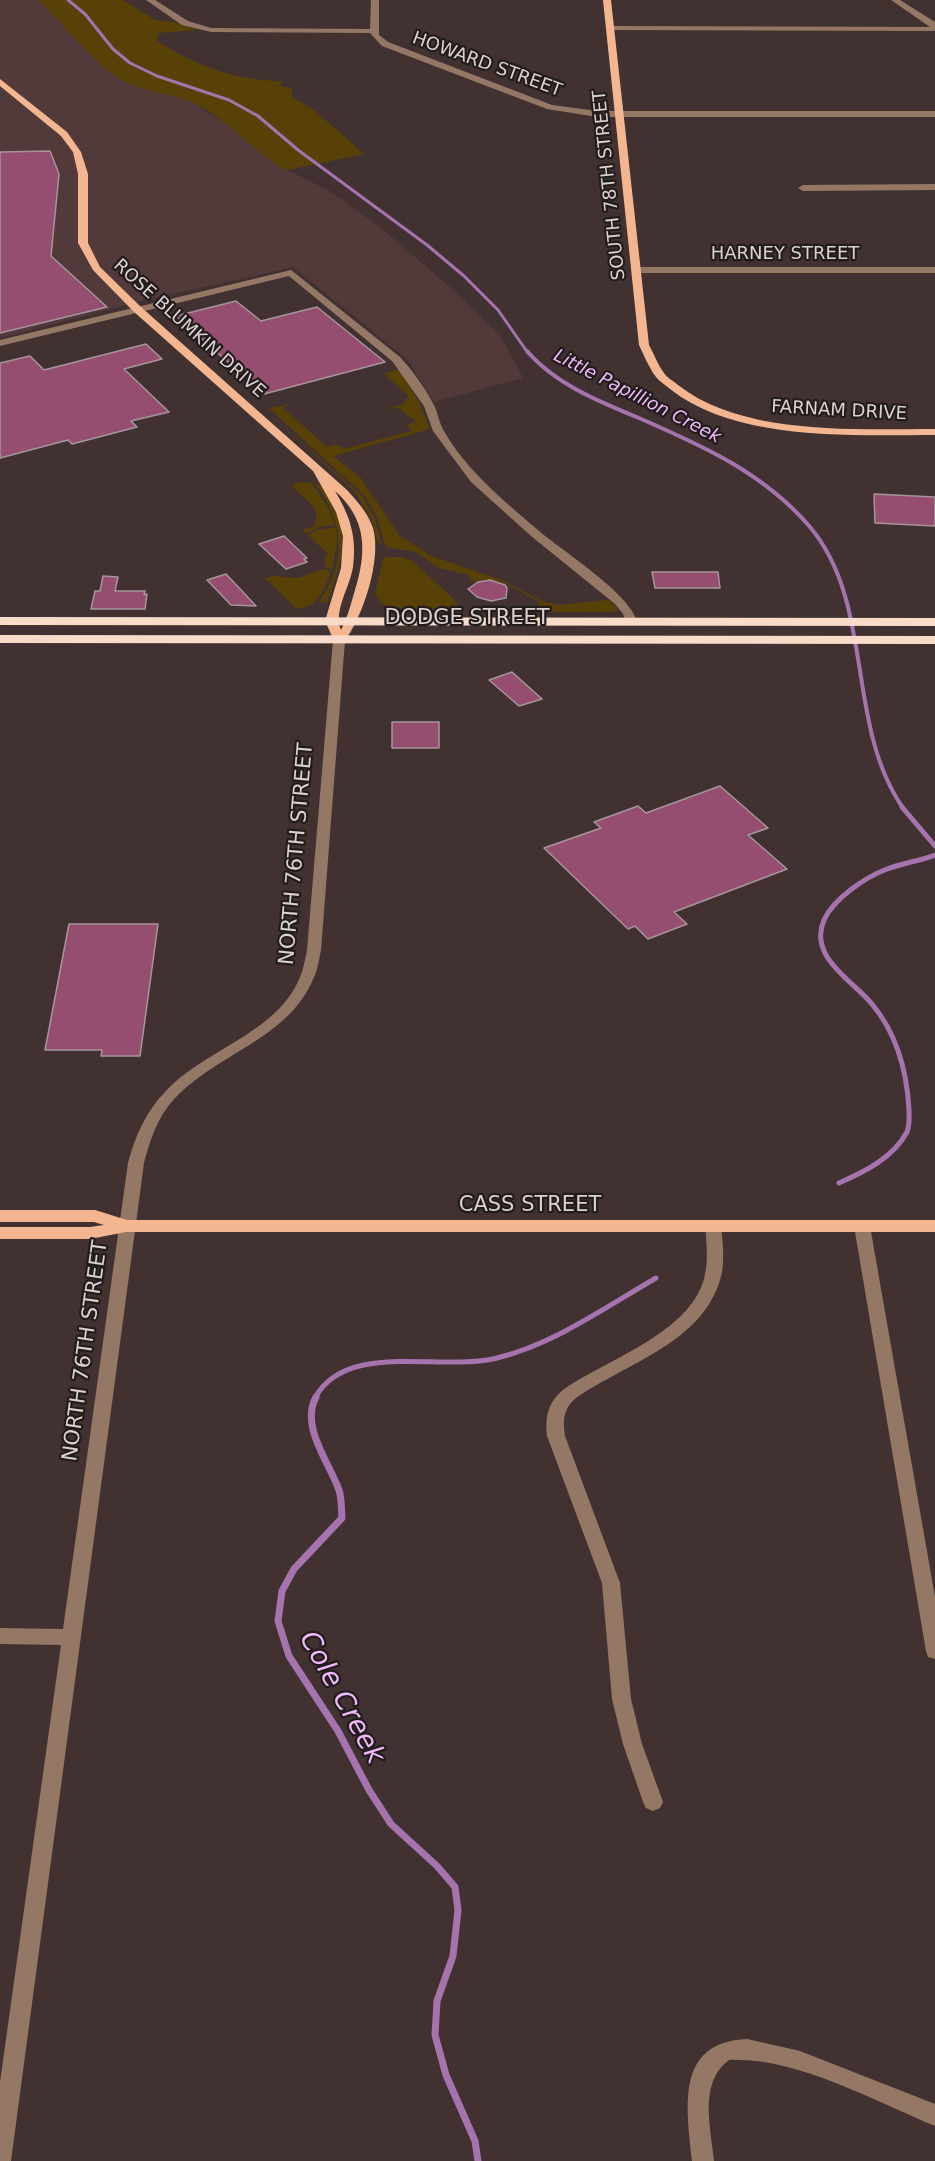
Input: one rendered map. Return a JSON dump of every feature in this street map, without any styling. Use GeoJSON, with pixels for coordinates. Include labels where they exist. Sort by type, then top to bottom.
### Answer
{"type":"FeatureCollection","features":[{"type":"Feature","properties":{"kind":"highway","name":"DODGE STREET"},"geometry":{"type":"LineString","coordinates":[[0,621],[935,622]]}},
{"type":"Feature","properties":{"kind":"highway","name":"DODGE STREET"},"geometry":{"type":"LineString","coordinates":[[0,639],[935,640]]}},
{"type":"Feature","properties":{"kind":"main road","name":"SOUTH 78TH STREET"},"geometry":{"type":"LineString","coordinates":[[607,0],[644,345],[651,365]]}},
{"type":"Feature","properties":{"kind":"main road","name":"ROSE BLUMKIN DRIVE"},"geometry":{"type":"LineString","coordinates":[[0,82],[73,145],[83,174],[82,229],[86,250],[101,274],[355,504],[369,535],[370,562],[352,621],[339,640]]}},
{"type":"Feature","properties":{"kind":"main road","name":"FARNAM DRIVE"},"geometry":{"type":"LineString","coordinates":[[651,365],[666,382],[690,398],[710,408],[752,421],[812,430],[935,432]]}},
{"type":"Feature","properties":{"kind":"main road","name":"ROSE BLUMKIN DRIVE"},"geometry":{"type":"LineString","coordinates":[[318,471],[342,512],[350,542],[347,568],[331,621]]}},
{"type":"Feature","properties":{"kind":"main road","name":"NORTH 76TH STREET"},"geometry":{"type":"LineString","coordinates":[[331,621],[339,640]]}},
{"type":"Feature","properties":{"kind":"main road","name":"CASS STREET"},"geometry":{"type":"LineString","coordinates":[[0,1216],[95,1216],[126,1226]]}},
{"type":"Feature","properties":{"kind":"main road","name":"CASS STREET"},"geometry":{"type":"LineString","coordinates":[[0,1233],[90,1233],[126,1226],[935,1226]]}},
{"type":"Feature","properties":{"kind":"street"},"geometry":{"type":"LineString","coordinates":[[150,0],[185,23],[216,31],[374,31],[375,0]]}},
{"type":"Feature","properties":{"kind":"street"},"geometry":{"type":"LineString","coordinates":[[895,0],[935,27]]}},
{"type":"Feature","properties":{"kind":"street"},"geometry":{"type":"LineString","coordinates":[[610,28],[935,27]]}},
{"type":"Feature","properties":{"kind":"street","name":"HOWARD STREET"},"geometry":{"type":"LineString","coordinates":[[374,31],[379,40],[392,48],[550,107],[578,112],[935,114]]}},
{"type":"Feature","properties":{"kind":"street"},"geometry":{"type":"LineString","coordinates":[[803,188],[935,187]]}},
{"type":"Feature","properties":{"kind":"street","name":"HARNEY STREET"},"geometry":{"type":"LineString","coordinates":[[636,270],[935,270]]}},
{"type":"Feature","properties":{"kind":"street"},"geometry":{"type":"LineString","coordinates":[[0,343],[291,273],[396,359],[406,370],[429,406],[438,431],[470,473],[535,534],[619,601],[628,613],[631,622]]}},
{"type":"Feature","properties":{"kind":"street","name":"NORTH 76TH STREET"},"geometry":{"type":"LineString","coordinates":[[0,2161],[137,1156],[143,1137],[158,1110],[182,1084],[281,1016],[298,997],[309,977],[314,947],[339,640]]}},
{"type":"Feature","properties":{"kind":"street"},"geometry":{"type":"LineString","coordinates":[[653,1802],[629,1739],[618,1682],[615,1600],[612,1582],[556,1436],[555,1417],[560,1404],[576,1390],[658,1340],[688,1318],[702,1303],[710,1287],[716,1257],[713,1226]]}},
{"type":"Feature","properties":{"kind":"street"},"geometry":{"type":"LineString","coordinates":[[862,1226],[931,1608],[935,1650]]}},
{"type":"Feature","properties":{"kind":"street"},"geometry":{"type":"LineString","coordinates":[[0,1636],[70,1637]]}},
{"type":"Feature","properties":{"kind":"street"},"geometry":{"type":"LineString","coordinates":[[703,2161],[699,2087],[707,2066],[726,2050],[756,2049],[787,2057],[935,2115]]}},
{"type":"Feature","properties":{"kind":"shaded area"},"geometry":{"type":"Polygon","coordinates":[[[0,0],[38,0],[121,80],[194,103],[233,129],[275,164],[330,191],[381,228],[451,288],[500,335],[523,378],[434,402],[406,358],[293,267],[141,301],[0,338],[0,0]]]}},
{"type":"Feature","properties":{"kind":"shaded area"},"geometry":{"type":"Polygon","coordinates":[[[38,0],[123,0],[155,20],[178,23],[197,30],[158,33],[157,41],[186,58],[216,70],[247,78],[280,81],[282,87],[291,87],[293,97],[315,111],[364,154],[287,170],[263,155],[207,110],[194,103],[137,87],[120,79],[88,52],[38,0]]]}},
{"type":"Feature","properties":{"kind":"shaded area"},"geometry":{"type":"Polygon","coordinates":[[[394,370],[400,371],[418,400],[430,429],[333,456],[360,477],[400,536],[431,556],[501,580],[544,602],[559,605],[608,600],[617,608],[616,612],[535,612],[535,608],[541,603],[508,585],[491,580],[475,582],[466,574],[439,568],[416,552],[386,547],[377,517],[365,496],[269,408],[291,404],[283,408],[327,447],[337,444],[344,449],[411,431],[407,425],[416,422],[399,408],[388,409],[403,404],[409,396],[384,374],[394,370]]]}},
{"type":"Feature","properties":{"kind":"shaded area"},"geometry":{"type":"Polygon","coordinates":[[[266,410],[362,496],[374,517],[382,545],[378,542],[371,518],[354,491],[266,410]]]}},
{"type":"Feature","properties":{"kind":"shaded area"},"geometry":{"type":"Polygon","coordinates":[[[312,483],[330,511],[335,525],[319,527],[306,534],[303,531],[303,529],[314,527],[317,515],[313,506],[293,487],[294,484],[312,483]]]}},
{"type":"Feature","properties":{"kind":"shaded area"},"geometry":{"type":"Polygon","coordinates":[[[315,483],[324,489],[330,498],[341,529],[339,566],[327,603],[319,602],[335,571],[339,541],[332,512],[315,483]]]}},
{"type":"Feature","properties":{"kind":"shaded area"},"geometry":{"type":"Polygon","coordinates":[[[336,527],[337,541],[332,570],[325,566],[325,555],[328,554],[308,535],[317,530],[336,527]]]}},
{"type":"Feature","properties":{"kind":"shaded area"},"geometry":{"type":"Polygon","coordinates":[[[403,557],[412,561],[456,601],[457,605],[418,609],[397,608],[381,603],[375,594],[383,559],[403,557]]]}},
{"type":"Feature","properties":{"kind":"shaded area"},"geometry":{"type":"Polygon","coordinates":[[[323,569],[331,572],[323,591],[310,605],[297,609],[265,578],[273,576],[298,578],[323,569]]]}},
{"type":"Feature","properties":{"kind":"building"},"geometry":{"type":"Polygon","coordinates":[[[50,151],[59,174],[51,256],[107,307],[0,333],[0,152],[50,151]]]}},
{"type":"Feature","properties":{"kind":"building"},"geometry":{"type":"Polygon","coordinates":[[[236,301],[261,321],[317,307],[385,362],[264,394],[176,316],[236,301]]]}},
{"type":"Feature","properties":{"kind":"building"},"geometry":{"type":"Polygon","coordinates":[[[146,344],[162,359],[124,369],[169,412],[131,421],[137,427],[72,444],[68,440],[0,458],[0,363],[30,356],[44,370],[146,344]]]}},
{"type":"Feature","properties":{"kind":"building"},"geometry":{"type":"Polygon","coordinates":[[[874,494],[935,497],[935,526],[875,523],[874,494]]]}},
{"type":"Feature","properties":{"kind":"building"},"geometry":{"type":"Polygon","coordinates":[[[284,536],[307,558],[304,559],[307,562],[286,569],[259,544],[284,536]]]}},
{"type":"Feature","properties":{"kind":"building"},"geometry":{"type":"Polygon","coordinates":[[[652,572],[718,572],[720,588],[655,588],[652,572]]]}},
{"type":"Feature","properties":{"kind":"building"},"geometry":{"type":"Polygon","coordinates":[[[226,574],[256,606],[231,605],[207,580],[226,574]]]}},
{"type":"Feature","properties":{"kind":"building"},"geometry":{"type":"Polygon","coordinates":[[[103,576],[118,577],[115,591],[145,591],[144,595],[147,594],[145,609],[91,609],[95,591],[100,591],[103,576]]]}},
{"type":"Feature","properties":{"kind":"building"},"geometry":{"type":"Polygon","coordinates":[[[490,580],[505,585],[506,598],[491,601],[477,597],[468,589],[478,582],[490,580]]]}},
{"type":"Feature","properties":{"kind":"building"},"geometry":{"type":"Polygon","coordinates":[[[512,672],[542,699],[519,706],[489,680],[512,672]]]}},
{"type":"Feature","properties":{"kind":"building"},"geometry":{"type":"Polygon","coordinates":[[[392,722],[439,722],[439,748],[392,748],[392,722]]]}},
{"type":"Feature","properties":{"kind":"building"},"geometry":{"type":"Polygon","coordinates":[[[720,786],[768,828],[748,835],[787,869],[674,912],[687,924],[648,939],[635,926],[628,929],[544,848],[601,828],[594,822],[638,806],[646,813],[720,786]]]}},
{"type":"Feature","properties":{"kind":"building"},"geometry":{"type":"Polygon","coordinates":[[[69,924],[158,924],[140,1056],[101,1056],[102,1050],[45,1050],[69,924]]]}},
{"type":"Feature","properties":{"kind":"waterway","name":"Little Papillion Creek"},"geometry":{"type":"LineString","coordinates":[[68,0],[85,14],[113,49],[130,63],[157,76],[229,100],[258,116],[298,150],[427,245],[464,276],[498,310],[528,353]]}},
{"type":"Feature","properties":{"kind":"waterway","name":"Little Papillion Creek"},"geometry":{"type":"LineString","coordinates":[[527,351],[538,363],[579,391],[686,439],[753,476],[773,491],[810,527],[830,558],[844,592],[853,628],[873,740],[885,775],[903,808]]}},
{"type":"Feature","properties":{"kind":"waterway","name":"Little Papillion Creek"},"geometry":{"type":"LineString","coordinates":[[902,807],[935,846]]}},
{"type":"Feature","properties":{"kind":"waterway","name":"Cole Creek"},"geometry":{"type":"LineString","coordinates":[[839,1183],[868,1169],[894,1149],[907,1132],[909,1110],[903,1068],[894,1041],[872,1004],[834,967],[827,957],[822,945],[821,933],[824,920],[843,896],[870,877],[893,867],[935,855]]}},
{"type":"Feature","properties":{"kind":"waterway","name":"Cole Creek"},"geometry":{"type":"LineString","coordinates":[[315,1398],[330,1380],[349,1369],[397,1362],[475,1361],[518,1352],[579,1324],[656,1278]]}},
{"type":"Feature","properties":{"kind":"waterway","name":"Cole Creek"},"geometry":{"type":"LineString","coordinates":[[316,1397],[311,1420],[318,1444],[339,1490],[342,1518],[294,1569],[282,1591],[278,1621],[289,1656],[338,1731],[369,1790],[391,1824],[437,1866],[455,1887],[458,1910],[453,1956],[437,2001],[435,2035],[446,2075],[475,2141],[478,2161]]}}]}
